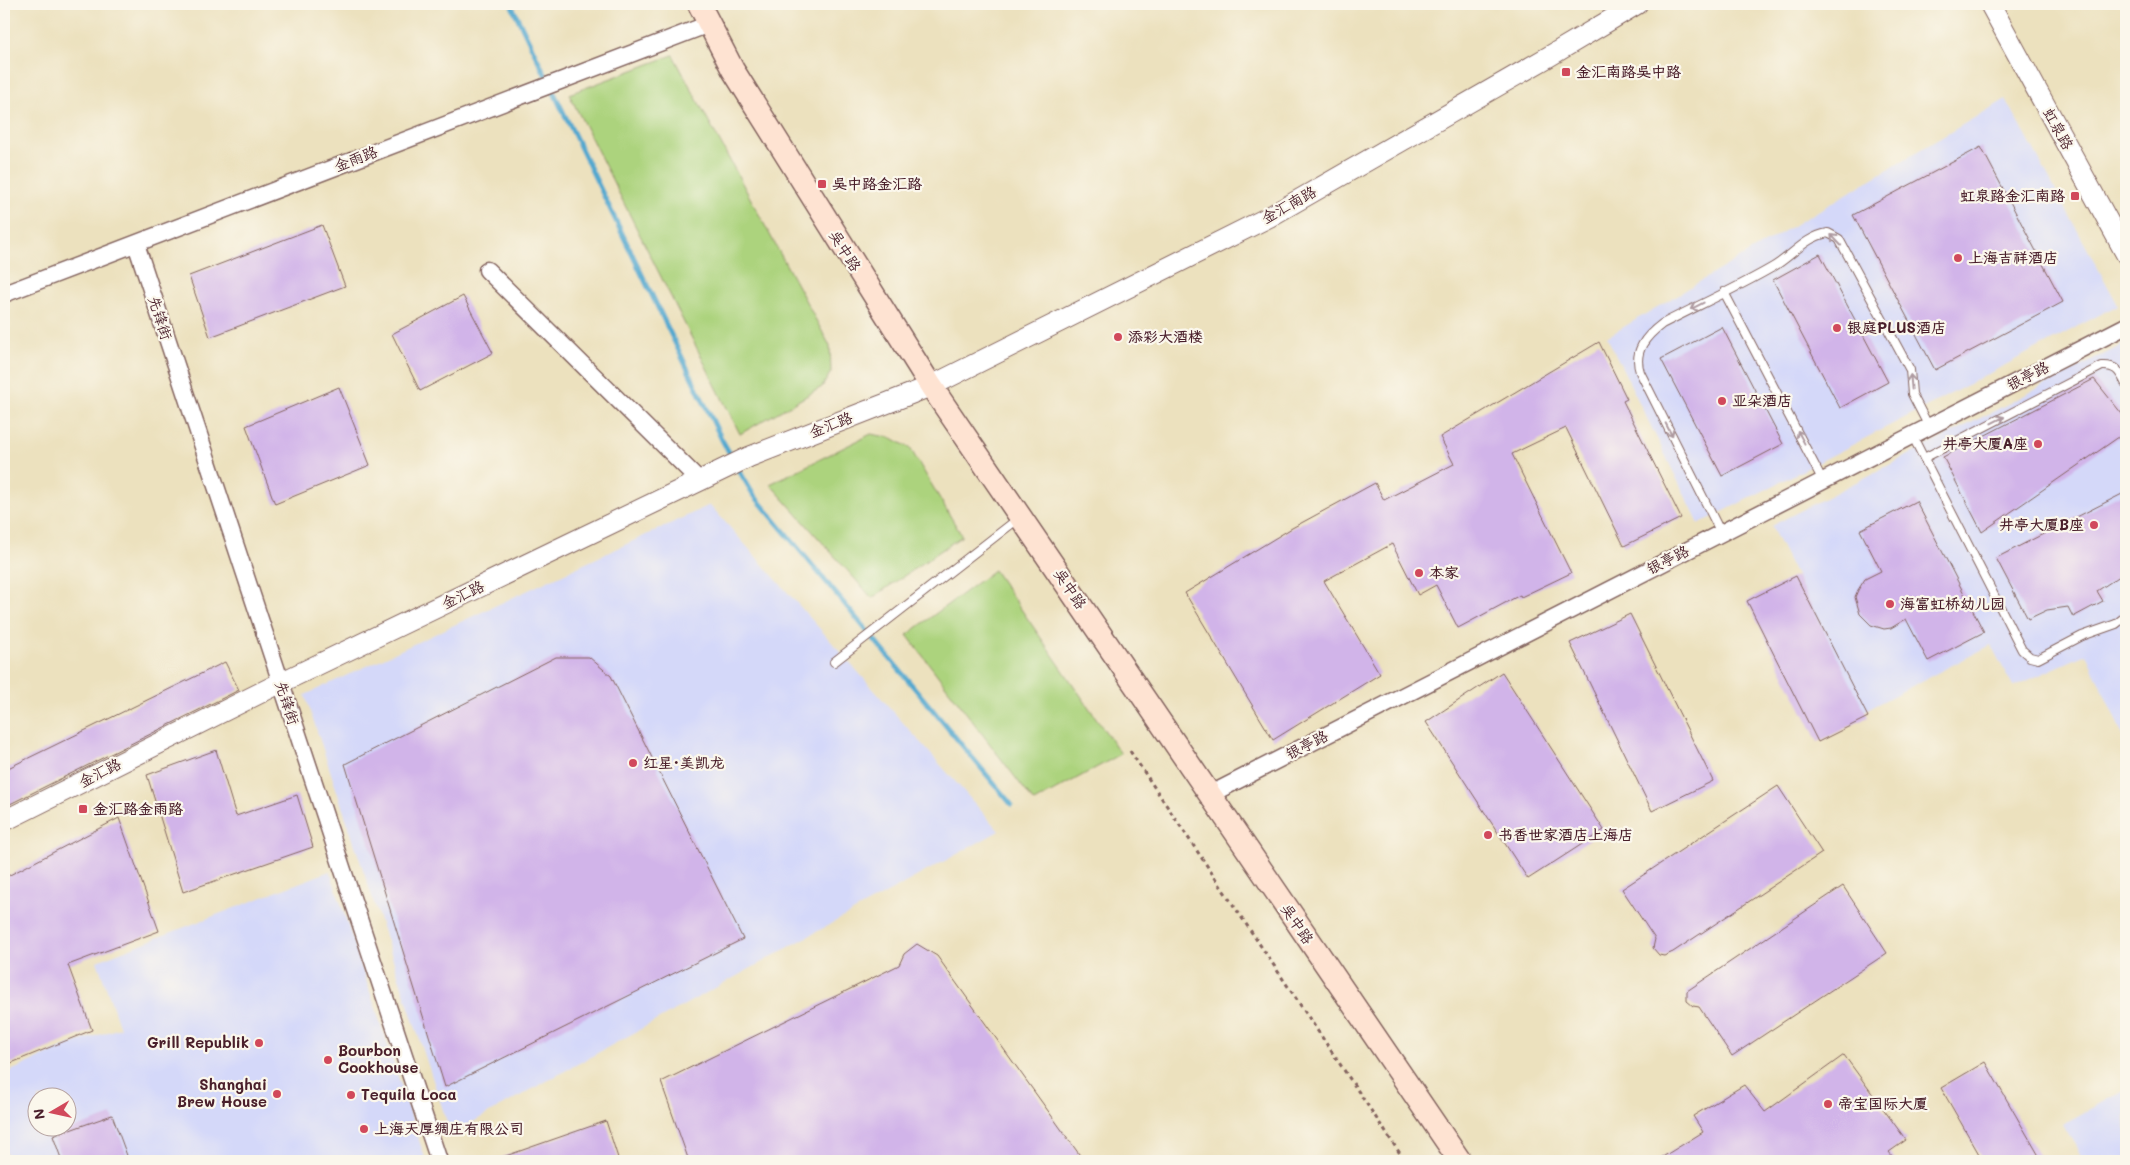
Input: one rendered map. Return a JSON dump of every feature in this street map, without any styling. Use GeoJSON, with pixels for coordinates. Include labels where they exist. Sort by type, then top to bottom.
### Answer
{"type":"FeatureCollection","features":[{"type":"Feature","properties":{"kind":"main road","name":"吴中路"},"geometry":{"type":"LineString","coordinates":[[699,4],[733,70],[931,386],[1460,1161]]}},
{"type":"Feature","properties":{"kind":"street","name":"金汇南路"},"geometry":{"type":"LineString","coordinates":[[931,386],[1269,217],[1637,4]]}},
{"type":"Feature","properties":{"kind":"street","name":"虹泉路"},"geometry":{"type":"LineString","coordinates":[[1990,4],[2126,254]]}},
{"type":"Feature","properties":{"kind":"street","name":"金雨路"},"geometry":{"type":"LineString","coordinates":[[4,294],[709,24]]}},
{"type":"Feature","properties":{"kind":"street","name":"先锋街"},"geometry":{"type":"LineString","coordinates":[[136,244],[439,1161]]}},
{"type":"Feature","properties":{"kind":"street"},"geometry":{"type":"LineString","coordinates":[[487,270],[707,478]]}},
{"type":"Feature","properties":{"kind":"street","name":"银亭路"},"geometry":{"type":"LineString","coordinates":[[1209,794],[2126,326]]}},
{"type":"Feature","properties":{"kind":"street","name":"金汇路"},"geometry":{"type":"LineString","coordinates":[[4,821],[280,683],[749,457],[931,386]]}},
{"type":"Feature","properties":{"kind":"lane"},"geometry":{"type":"LineString","coordinates":[[1720,533],[1640,372],[1637,364],[1639,351],[1649,334],[1662,324],[1774,266],[1795,248],[1822,234],[1828,233],[1839,239],[1910,370],[1912,394],[1929,427]]}},
{"type":"Feature","properties":{"kind":"lane"},"geometry":{"type":"LineString","coordinates":[[1724,292],[1823,481]]}},
{"type":"Feature","properties":{"kind":"lane"},"geometry":{"type":"LineString","coordinates":[[1924,458],[2102,366],[2110,366],[2117,369],[2126,384]]}},
{"type":"Feature","properties":{"kind":"lane"},"geometry":{"type":"LineString","coordinates":[[1912,435],[2022,650],[2030,657],[2038,659],[2093,631],[2116,624],[2126,616]]}},
{"type":"Feature","properties":{"kind":"lane"},"geometry":{"type":"LineString","coordinates":[[834,662],[1021,517]]}},
{"type":"Feature","properties":{"kind":"path"},"geometry":{"type":"LineString","coordinates":[[1130,751],[1405,1161]]}},
{"type":"Feature","properties":{"kind":"shaded area"},"geometry":{"type":"Polygon","coordinates":[[[2006,99],[2118,305],[1699,524],[1607,337],[2006,99]]]}},
{"type":"Feature","properties":{"kind":"shaded area"},"geometry":{"type":"Polygon","coordinates":[[[2126,343],[2126,742],[2086,654],[2013,687],[1991,645],[1864,711],[1771,526],[2126,343]]]}},
{"type":"Feature","properties":{"kind":"shaded area","name":"红星·美凯龙"},"geometry":{"type":"Polygon","coordinates":[[[710,505],[999,831],[451,1134],[305,695],[710,505]]]}},
{"type":"Feature","properties":{"kind":"shaded area"},"geometry":{"type":"Polygon","coordinates":[[[330,871],[426,1161],[9,1161],[4,1146],[4,1074],[71,1044],[120,1028],[97,961],[330,871]]]}},
{"type":"Feature","properties":{"kind":"shaded area"},"geometry":{"type":"Polygon","coordinates":[[[2126,1089],[2126,1161],[2084,1161],[2063,1124],[2126,1089]]]}},
{"type":"Feature","properties":{"kind":"green space"},"geometry":{"type":"Polygon","coordinates":[[[673,55],[830,346],[831,372],[822,387],[740,434],[569,94],[673,55]]]}},
{"type":"Feature","properties":{"kind":"green space"},"geometry":{"type":"Polygon","coordinates":[[[871,434],[892,438],[910,448],[962,536],[872,598],[770,484],[871,434]]]}},
{"type":"Feature","properties":{"kind":"green space"},"geometry":{"type":"Polygon","coordinates":[[[994,570],[1121,754],[1034,802],[907,635],[994,570]]]}},
{"type":"Feature","properties":{"kind":"building","name":"上海吉祥酒店"},"geometry":{"type":"Polygon","coordinates":[[[1981,147],[2063,302],[1935,370],[1853,215],[1981,147]]]}},
{"type":"Feature","properties":{"kind":"building"},"geometry":{"type":"Polygon","coordinates":[[[322,225],[345,286],[210,337],[189,276],[322,225]]]}},
{"type":"Feature","properties":{"kind":"building","name":"银庭PLUS酒店"},"geometry":{"type":"Polygon","coordinates":[[[1820,254],[1888,382],[1840,408],[1773,280],[1820,254]]]}},
{"type":"Feature","properties":{"kind":"building"},"geometry":{"type":"Polygon","coordinates":[[[463,296],[493,353],[420,391],[392,334],[463,296]]]}},
{"type":"Feature","properties":{"kind":"building","name":"亚朵酒店"},"geometry":{"type":"Polygon","coordinates":[[[1722,327],[1783,444],[1722,476],[1661,359],[1722,327]]]}},
{"type":"Feature","properties":{"kind":"building"},"geometry":{"type":"Polygon","coordinates":[[[1599,342],[1627,399],[1623,401],[1681,518],[1624,546],[1566,428],[1512,454],[1571,573],[1521,597],[1520,595],[1458,628],[1436,585],[1418,595],[1392,544],[1324,581],[1380,674],[1273,740],[1185,593],[1292,528],[1375,483],[1384,500],[1454,464],[1440,437],[1599,342]]]}},
{"type":"Feature","properties":{"kind":"building","name":"井亭大厦A座"},"geometry":{"type":"Polygon","coordinates":[[[2094,379],[2126,419],[2126,432],[1982,532],[1943,457],[2094,379]]]}},
{"type":"Feature","properties":{"kind":"building"},"geometry":{"type":"Polygon","coordinates":[[[339,387],[370,465],[275,504],[246,426],[339,387]]]}},
{"type":"Feature","properties":{"kind":"building","name":"井亭大厦B座"},"geometry":{"type":"Polygon","coordinates":[[[2126,492],[2126,572],[2097,591],[2103,601],[2073,617],[2068,607],[2047,610],[2028,619],[1996,558],[2126,492]]]}},
{"type":"Feature","properties":{"kind":"building"},"geometry":{"type":"Polygon","coordinates":[[[1916,501],[1984,632],[1928,661],[1906,619],[1891,628],[1884,629],[1871,625],[1860,614],[1855,597],[1865,579],[1881,571],[1860,530],[1916,501]]]}},
{"type":"Feature","properties":{"kind":"building"},"geometry":{"type":"Polygon","coordinates":[[[1796,576],[1868,717],[1818,742],[1747,601],[1796,576]]]}},
{"type":"Feature","properties":{"kind":"building"},"geometry":{"type":"Polygon","coordinates":[[[1630,614],[1713,781],[1652,811],[1570,643],[1630,614]]]}},
{"type":"Feature","properties":{"kind":"building"},"geometry":{"type":"Polygon","coordinates":[[[556,657],[589,657],[611,676],[743,939],[445,1087],[345,764],[556,657]]]}},
{"type":"Feature","properties":{"kind":"building"},"geometry":{"type":"Polygon","coordinates":[[[225,662],[239,690],[4,807],[4,770],[225,662]]]}},
{"type":"Feature","properties":{"kind":"building"},"geometry":{"type":"Polygon","coordinates":[[[1502,672],[1604,830],[1528,879],[1426,722],[1502,672]]]}},
{"type":"Feature","properties":{"kind":"building"},"geometry":{"type":"Polygon","coordinates":[[[216,750],[236,816],[297,795],[313,847],[183,892],[147,775],[216,750]]]}},
{"type":"Feature","properties":{"kind":"building"},"geometry":{"type":"Polygon","coordinates":[[[1778,786],[1822,853],[1673,952],[1664,956],[1659,955],[1653,948],[1655,939],[1622,889],[1778,786]]]}},
{"type":"Feature","properties":{"kind":"building"},"geometry":{"type":"Polygon","coordinates":[[[119,818],[159,931],[68,965],[92,1030],[4,1066],[4,878],[119,818]]]}},
{"type":"Feature","properties":{"kind":"building"},"geometry":{"type":"Polygon","coordinates":[[[1843,886],[1887,953],[1732,1056],[1699,1007],[1693,1006],[1687,1001],[1687,991],[1843,886]]]}},
{"type":"Feature","properties":{"kind":"building"},"geometry":{"type":"Polygon","coordinates":[[[917,944],[937,956],[1084,1161],[689,1161],[661,1082],[899,965],[904,954],[917,944]]]}},
{"type":"Feature","properties":{"kind":"building","name":"帝宝国际大厦"},"geometry":{"type":"Polygon","coordinates":[[[1844,1055],[1906,1140],[1889,1152],[1896,1161],[1656,1161],[1703,1132],[1693,1116],[1744,1085],[1765,1112],[1844,1055]]]}},
{"type":"Feature","properties":{"kind":"building","name":"帝宝国际大厦"},"geometry":{"type":"Polygon","coordinates":[[[1985,1062],[2042,1161],[1983,1161],[1941,1088],[1985,1062]]]}},
{"type":"Feature","properties":{"kind":"building"},"geometry":{"type":"Polygon","coordinates":[[[112,1115],[129,1161],[62,1161],[54,1138],[78,1138],[78,1127],[112,1115]]]}},
{"type":"Feature","properties":{"kind":"building"},"geometry":{"type":"Polygon","coordinates":[[[606,1121],[619,1161],[497,1161],[497,1159],[606,1121]]]}},
{"type":"Feature","properties":{"kind":"waterway"},"geometry":{"type":"LineString","coordinates":[[511,4],[722,440],[733,459]]}},
{"type":"Feature","properties":{"kind":"waterway"},"geometry":{"type":"LineString","coordinates":[[737,467],[753,494],[1011,804]]}},
{"type":"Feature","properties":{"kind":"place","name":"金汇南路吴中路"},"geometry":{"type":"Point","coordinates":[1566,72]}},
{"type":"Feature","properties":{"kind":"place","name":"吴中路金汇路"},"geometry":{"type":"Point","coordinates":[822,184]}},
{"type":"Feature","properties":{"kind":"place","name":"虹泉路金汇南路"},"geometry":{"type":"Point","coordinates":[2075,196]}},
{"type":"Feature","properties":{"kind":"place","name":"上海吉祥酒店"},"geometry":{"type":"Point","coordinates":[1958,258]}},
{"type":"Feature","properties":{"kind":"place","name":"银庭PLUS酒店"},"geometry":{"type":"Point","coordinates":[1837,328]}},
{"type":"Feature","properties":{"kind":"place","name":"添彩大酒楼"},"geometry":{"type":"Point","coordinates":[1118,337]}},
{"type":"Feature","properties":{"kind":"place","name":"亚朵酒店"},"geometry":{"type":"Point","coordinates":[1722,401]}},
{"type":"Feature","properties":{"kind":"place","name":"井亭大厦A座"},"geometry":{"type":"Point","coordinates":[2038,444]}},
{"type":"Feature","properties":{"kind":"place","name":"井亭大厦B座"},"geometry":{"type":"Point","coordinates":[2094,525]}},
{"type":"Feature","properties":{"kind":"place","name":"本家"},"geometry":{"type":"Point","coordinates":[1419,573]}},
{"type":"Feature","properties":{"kind":"place","name":"海富虹桥幼儿园"},"geometry":{"type":"Point","coordinates":[1890,604]}},
{"type":"Feature","properties":{"kind":"place","name":"红星·美凯龙"},"geometry":{"type":"Point","coordinates":[633,763]}},
{"type":"Feature","properties":{"kind":"place","name":"金汇路金雨路"},"geometry":{"type":"Point","coordinates":[83,809]}},
{"type":"Feature","properties":{"kind":"place","name":"书香世家酒店上海店"},"geometry":{"type":"Point","coordinates":[1488,835]}},
{"type":"Feature","properties":{"kind":"place","name":"Grill Republik"},"geometry":{"type":"Point","coordinates":[259,1043]}},
{"type":"Feature","properties":{"kind":"place","name":"Bourbon Cookhouse"},"geometry":{"type":"Point","coordinates":[328,1060]}},
{"type":"Feature","properties":{"kind":"place","name":"Shanghai Brew House"},"geometry":{"type":"Point","coordinates":[277,1094]}},
{"type":"Feature","properties":{"kind":"place","name":"Tequila Loca"},"geometry":{"type":"Point","coordinates":[351,1095]}},
{"type":"Feature","properties":{"kind":"place","name":"帝宝国际大厦"},"geometry":{"type":"Point","coordinates":[1828,1104]}},
{"type":"Feature","properties":{"kind":"place","name":"上海天厚绸庄有限公司"},"geometry":{"type":"Point","coordinates":[364,1129]}}]}
